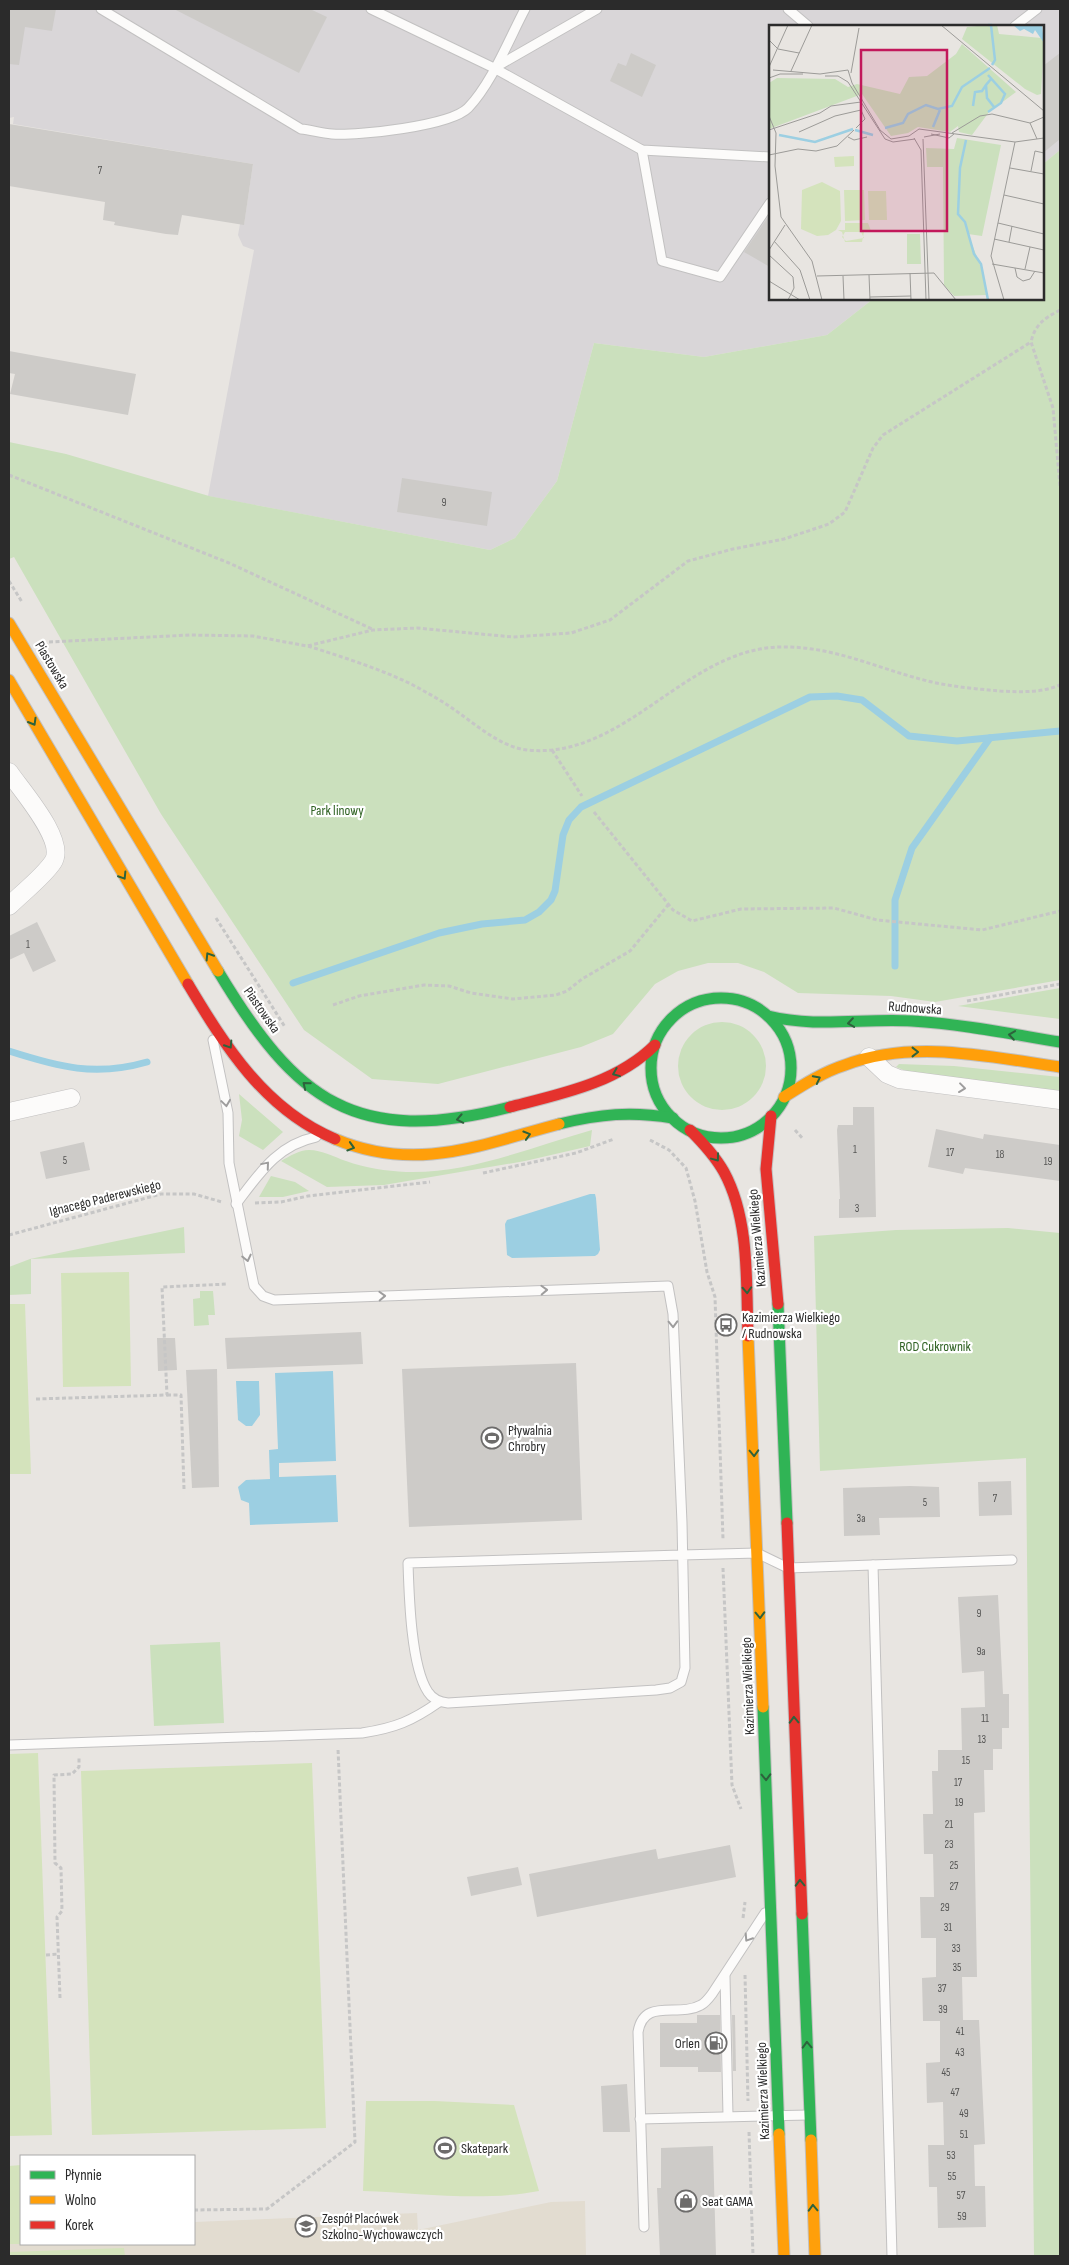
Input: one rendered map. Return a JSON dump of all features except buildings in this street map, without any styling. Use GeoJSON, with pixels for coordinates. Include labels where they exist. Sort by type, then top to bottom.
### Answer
{"type":"FeatureCollection","features":[{"type":"Feature","properties":{"kind":"main road","name":"Piastowska"},"geometry":{"type":"LineString","coordinates":[[9,623],[142,847],[237,1002],[274,1054],[314,1092],[340,1106],[374,1117],[398,1122],[455,1121],[557,1094],[614,1074],[640,1060],[655,1045]]}},
{"type":"Feature","properties":{"kind":"main road"},"geometry":{"type":"LineString","coordinates":[[9,680],[98,834],[242,1066],[273,1100],[302,1123],[338,1142],[376,1153],[402,1157],[461,1153],[571,1121],[609,1113],[646,1112],[673,1118]]}},
{"type":"Feature","properties":{"kind":"main road"},"geometry":{"type":"LineString","coordinates":[[722,998],[746,1003],[768,1016],[783,1036],[789,1054],[790,1072],[784,1097],[771,1116],[754,1129],[733,1136],[711,1137],[690,1130],[673,1118],[664,1108],[653,1084],[651,1071],[655,1045],[667,1023],[676,1014],[697,1002],[722,998]]}},
{"type":"Feature","properties":{"kind":"main road","name":"Rudnowska"},"geometry":{"type":"LineString","coordinates":[[768,1016],[807,1025],[893,1020],[922,1022],[1060,1042]]}},
{"type":"Feature","properties":{"kind":"main road"},"geometry":{"type":"LineString","coordinates":[[784,1097],[850,1062],[869,1057],[915,1052],[986,1057],[1060,1067]]}},
{"type":"Feature","properties":{"kind":"main road","name":"Kazimierza Wielkiego"},"geometry":{"type":"LineString","coordinates":[[771,1116],[767,1142],[766,1169],[780,1330],[815,2256]]}},
{"type":"Feature","properties":{"kind":"main road","name":"Kazimierza Wielkiego"},"geometry":{"type":"LineString","coordinates":[[690,1130],[718,1160],[726,1174],[733,1192],[745,1254],[772,1902],[784,2256]]}},
{"type":"Feature","properties":{"kind":"street"},"geometry":{"type":"LineString","coordinates":[[9,772],[52,833],[56,847],[54,861],[9,906]]}},
{"type":"Feature","properties":{"kind":"street"},"geometry":{"type":"LineString","coordinates":[[869,1057],[887,1074],[899,1079],[1060,1100]]}},
{"type":"Feature","properties":{"kind":"street"},"geometry":{"type":"LineString","coordinates":[[9,1112],[71,1098]]}},
{"type":"Feature","properties":{"kind":"lane"},"geometry":{"type":"LineString","coordinates":[[101,9],[301,129],[333,134],[372,132],[444,121],[467,108],[494,68],[525,9]]}},
{"type":"Feature","properties":{"kind":"lane"},"geometry":{"type":"LineString","coordinates":[[370,9],[494,68],[642,150],[769,157]]}},
{"type":"Feature","properties":{"kind":"lane"},"geometry":{"type":"LineString","coordinates":[[494,68],[597,9]]}},
{"type":"Feature","properties":{"kind":"lane"},"geometry":{"type":"LineString","coordinates":[[788,9],[807,25]]}},
{"type":"Feature","properties":{"kind":"lane"},"geometry":{"type":"LineString","coordinates":[[1016,25],[1037,9]]}},
{"type":"Feature","properties":{"kind":"lane"},"geometry":{"type":"LineString","coordinates":[[642,150],[662,261],[720,277],[769,204]]}},
{"type":"Feature","properties":{"kind":"lane"},"geometry":{"type":"LineString","coordinates":[[9,1745],[337,1733],[392,1728],[406,1723],[439,1702],[670,1688],[680,1682],[685,1668],[673,1314],[668,1286],[274,1300],[263,1296],[254,1286],[236,1204],[229,1162],[228,1113],[223,1082],[202,1004]]}},
{"type":"Feature","properties":{"kind":"lane"},"geometry":{"type":"LineString","coordinates":[[236,1204],[268,1162],[277,1154],[304,1139],[324,1135]]}},
{"type":"Feature","properties":{"kind":"lane"},"geometry":{"type":"LineString","coordinates":[[439,1702],[428,1692],[416,1654],[409,1604],[408,1563],[722,1553],[757,1553],[788,1568],[1012,1560]]}},
{"type":"Feature","properties":{"kind":"lane"},"geometry":{"type":"LineString","coordinates":[[873,1565],[892,2256]]}},
{"type":"Feature","properties":{"kind":"lane"},"geometry":{"type":"LineString","coordinates":[[644,2226],[638,2032],[640,2021],[652,2012],[688,2009],[701,2005],[725,1976],[772,1902]]}},
{"type":"Feature","properties":{"kind":"lane"},"geometry":{"type":"LineString","coordinates":[[725,1976],[728,2116]]}},
{"type":"Feature","properties":{"kind":"lane"},"geometry":{"type":"LineString","coordinates":[[640,2119],[810,2115]]}},
{"type":"Feature","properties":{"kind":"path"},"geometry":{"type":"LineString","coordinates":[[1060,310],[1043,318],[1034,332],[1031,342],[1052,408],[1060,486]]}},
{"type":"Feature","properties":{"kind":"path"},"geometry":{"type":"LineString","coordinates":[[307,646],[373,630],[417,628],[513,637],[571,633],[610,620],[688,561],[733,549],[784,539],[829,524],[845,512],[873,448],[883,435],[1031,342]]}},
{"type":"Feature","properties":{"kind":"path"},"geometry":{"type":"LineString","coordinates":[[9,475],[229,563],[373,630]]}},
{"type":"Feature","properties":{"kind":"path"},"geometry":{"type":"LineString","coordinates":[[9,582],[23,604]]}},
{"type":"Feature","properties":{"kind":"path"},"geometry":{"type":"LineString","coordinates":[[51,651],[46,642],[190,635],[253,636],[307,646],[363,664],[409,684],[447,705],[502,742],[524,750],[552,750],[573,746],[604,733],[706,670],[741,653],[777,647],[820,649],[862,659],[932,682],[981,689],[1023,692],[1049,690],[1060,686]]}},
{"type":"Feature","properties":{"kind":"path"},"geometry":{"type":"LineString","coordinates":[[552,750],[582,796]]}},
{"type":"Feature","properties":{"kind":"path"},"geometry":{"type":"LineString","coordinates":[[594,812],[668,905],[682,917],[692,921],[741,909],[834,908],[877,920],[982,930],[1060,911]]}},
{"type":"Feature","properties":{"kind":"path"},"geometry":{"type":"LineString","coordinates":[[333,1006],[359,996],[424,985],[449,986],[471,993],[512,999],[556,995],[630,951],[668,905]]}},
{"type":"Feature","properties":{"kind":"path"},"geometry":{"type":"LineString","coordinates":[[212,912],[286,1028]]}},
{"type":"Feature","properties":{"kind":"path"},"geometry":{"type":"LineString","coordinates":[[963,1002],[1060,984]]}},
{"type":"Feature","properties":{"kind":"path"},"geometry":{"type":"LineString","coordinates":[[481,1174],[558,1158],[616,1138],[609,1113]]}},
{"type":"Feature","properties":{"kind":"path"},"geometry":{"type":"LineString","coordinates":[[795,1130],[802,1139]]}},
{"type":"Feature","properties":{"kind":"path"},"geometry":{"type":"LineString","coordinates":[[645,1139],[669,1150],[686,1168],[695,1201],[707,1272],[715,1297],[722,1553],[732,1785],[744,1814]]}},
{"type":"Feature","properties":{"kind":"path","name":"Ignacego Paderewskiego"},"geometry":{"type":"LineString","coordinates":[[9,1235],[161,1194],[183,1192],[220,1202],[236,1204],[281,1202],[308,1196],[392,1188],[436,1181]]}},
{"type":"Feature","properties":{"kind":"path"},"geometry":{"type":"LineString","coordinates":[[167,1395],[162,1287],[228,1284]]}},
{"type":"Feature","properties":{"kind":"path"},"geometry":{"type":"LineString","coordinates":[[36,1399],[181,1395],[184,1489]]}},
{"type":"Feature","properties":{"kind":"path"},"geometry":{"type":"LineString","coordinates":[[195,2210],[267,2208],[355,2142],[337,1733]]}},
{"type":"Feature","properties":{"kind":"path"},"geometry":{"type":"LineString","coordinates":[[60,1998],[57,1917],[62,1911],[61,1868],[55,1863],[54,1775],[72,1774],[79,1767],[78,1743]]}},
{"type":"Feature","properties":{"kind":"path"},"geometry":{"type":"LineString","coordinates":[[744,1944],[742,1913],[748,1897]]}},
{"type":"Feature","properties":{"kind":"path"},"geometry":{"type":"LineString","coordinates":[[46,1955],[58,1954]]}},
{"type":"Feature","properties":{"kind":"shaded area"},"geometry":{"type":"Polygon","coordinates":[[[9,9],[1060,9],[1060,150],[1044,163],[1044,25],[769,25],[769,300],[872,300],[827,335],[704,357],[594,343],[557,481],[515,538],[490,550],[208,496],[254,250],[243,246],[238,235],[240,224],[244,224],[253,164],[13,124],[14,117],[9,118],[9,9]]]}},
{"type":"Feature","properties":{"kind":"shaded area","name":"Zespół Placówek Szkolno-Wychowawczych"},"geometry":{"type":"Polygon","coordinates":[[[585,2201],[586,2256],[9,2256],[9,2244],[195,2245],[195,2222],[417,2213],[418,2230],[551,2202],[585,2201]]]}},
{"type":"Feature","properties":{"kind":"green space","name":"Park linowy"},"geometry":{"type":"Polygon","coordinates":[[[1060,150],[1060,980],[935,1002],[891,996],[798,993],[764,972],[738,963],[708,963],[678,971],[655,984],[613,1034],[581,1047],[438,1084],[372,1079],[304,1030],[161,814],[14,557],[9,559],[9,442],[66,454],[209,496],[490,550],[515,538],[557,481],[594,343],[704,357],[827,335],[872,300],[1044,300],[1044,163],[1060,150]]]}},
{"type":"Feature","properties":{"kind":"green space"},"geometry":{"type":"Polygon","coordinates":[[[1060,988],[1060,1019],[958,1006],[1060,988]]]}},
{"type":"Feature","properties":{"kind":"green space"},"geometry":{"type":"Polygon","coordinates":[[[713,1022],[731,1022],[747,1029],[759,1041],[766,1057],[766,1075],[759,1091],[747,1103],[731,1110],[713,1110],[697,1103],[685,1091],[678,1075],[678,1057],[685,1041],[697,1029],[713,1022]]]}},
{"type":"Feature","properties":{"kind":"green space"},"geometry":{"type":"Polygon","coordinates":[[[899,1064],[954,1066],[1060,1077],[1060,1092],[906,1071],[896,1067],[899,1064]]]}},
{"type":"Feature","properties":{"kind":"green space"},"geometry":{"type":"Polygon","coordinates":[[[239,1094],[283,1132],[263,1150],[239,1136],[242,1120],[239,1094]]]}},
{"type":"Feature","properties":{"kind":"green space"},"geometry":{"type":"Polygon","coordinates":[[[592,1130],[590,1146],[525,1161],[384,1185],[327,1187],[281,1161],[298,1152],[314,1150],[376,1169],[406,1172],[453,1169],[500,1158],[592,1130]]]}},
{"type":"Feature","properties":{"kind":"green space"},"geometry":{"type":"Polygon","coordinates":[[[271,1176],[295,1182],[309,1191],[283,1197],[259,1197],[271,1176]]]}},
{"type":"Feature","properties":{"kind":"green space"},"geometry":{"type":"Polygon","coordinates":[[[184,1227],[185,1253],[31,1259],[31,1294],[9,1295],[9,1267],[30,1259],[184,1227]]]}},
{"type":"Feature","properties":{"kind":"green space","name":"ROD Cukrownik"},"geometry":{"type":"Polygon","coordinates":[[[1008,1228],[1060,1233],[1060,2256],[1034,2256],[1026,1458],[820,1471],[814,1236],[896,1230],[1008,1228]]]}},
{"type":"Feature","properties":{"kind":"green space"},"geometry":{"type":"Polygon","coordinates":[[[129,1272],[131,1386],[63,1387],[61,1273],[129,1272]]]}},
{"type":"Feature","properties":{"kind":"green space"},"geometry":{"type":"Polygon","coordinates":[[[200,1291],[213,1291],[215,1315],[208,1315],[209,1325],[194,1326],[193,1299],[200,1298],[200,1291]]]}},
{"type":"Feature","properties":{"kind":"green space"},"geometry":{"type":"Polygon","coordinates":[[[9,1304],[25,1304],[31,1474],[9,1474],[9,1304]]]}},
{"type":"Feature","properties":{"kind":"green space"},"geometry":{"type":"Polygon","coordinates":[[[220,1642],[224,1723],[154,1726],[150,1645],[220,1642]]]}},
{"type":"Feature","properties":{"kind":"green space"},"geometry":{"type":"Polygon","coordinates":[[[38,1753],[52,2135],[9,2136],[9,1754],[38,1753]]]}},
{"type":"Feature","properties":{"kind":"green space"},"geometry":{"type":"Polygon","coordinates":[[[312,1763],[326,2128],[92,2135],[81,1771],[312,1763]]]}},
{"type":"Feature","properties":{"kind":"green space","name":"Skatepark"},"geometry":{"type":"Polygon","coordinates":[[[366,2101],[435,2101],[514,2105],[539,2191],[495,2196],[451,2196],[363,2191],[366,2101]]]}},
{"type":"Feature","properties":{"kind":"green space"},"geometry":{"type":"Polygon","coordinates":[[[20,2165],[20,2244],[9,2244],[9,2166],[20,2165]]]}},
{"type":"Feature","properties":{"kind":"green space"},"geometry":{"type":"Polygon","coordinates":[[[124,2248],[125,2256],[9,2256],[9,2252],[124,2248]]]}},
{"type":"Feature","properties":{"kind":"water"},"geometry":{"type":"Polygon","coordinates":[[[595,1194],[596,1198],[600,1250],[598,1254],[595,1256],[512,1258],[507,1255],[505,1224],[507,1220],[595,1194]]]}},
{"type":"Feature","properties":{"kind":"water"},"geometry":{"type":"Polygon","coordinates":[[[333,1371],[336,1461],[279,1463],[279,1477],[336,1475],[338,1522],[250,1525],[249,1503],[241,1500],[238,1487],[246,1480],[270,1479],[269,1450],[278,1449],[275,1373],[333,1371]]]}},
{"type":"Feature","properties":{"kind":"water"},"geometry":{"type":"Polygon","coordinates":[[[236,1381],[259,1381],[260,1415],[252,1426],[246,1426],[238,1420],[236,1381]]]}},
{"type":"Feature","properties":{"kind":"waterway"},"geometry":{"type":"LineString","coordinates":[[293,983],[439,933],[482,924],[525,920],[539,912],[551,900],[555,891],[563,835],[569,820],[581,807],[810,697],[837,696],[862,700],[909,736],[957,741],[1060,731]]}},
{"type":"Feature","properties":{"kind":"waterway"},"geometry":{"type":"LineString","coordinates":[[895,966],[895,900],[912,848],[990,738]]}},
{"type":"Feature","properties":{"kind":"waterway"},"geometry":{"type":"LineString","coordinates":[[9,1051],[44,1062],[77,1068],[111,1069],[147,1062]]}},
{"type":"Feature","properties":{"kind":"traffic: fast"},"geometry":{"type":"LineString","coordinates":[[218,971],[247,1016],[275,1053],[304,1082],[335,1103],[370,1116],[410,1121],[456,1118],[510,1107]]}},
{"type":"Feature","properties":{"kind":"traffic: fast"},"geometry":{"type":"LineString","coordinates":[[721,998],[748,1004],[760,1010],[770,1019],[779,1029],[785,1041],[791,1068],[785,1095],[779,1107],[770,1117],[760,1126],[748,1132],[721,1138],[694,1132],[682,1126],[672,1117],[663,1107],[657,1095],[651,1068],[657,1041],[663,1029],[672,1019],[682,1010],[694,1004],[721,998]]}},
{"type":"Feature","properties":{"kind":"traffic: fast"},"geometry":{"type":"LineString","coordinates":[[768,1016],[786,1020],[822,1022],[894,1020],[931,1022],[1060,1042]]}},
{"type":"Feature","properties":{"kind":"traffic: fast"},"geometry":{"type":"LineString","coordinates":[[559,1124],[588,1118],[629,1114],[673,1118]]}},
{"type":"Feature","properties":{"kind":"traffic: fast"},"geometry":{"type":"LineString","coordinates":[[778,1304],[787,1523]]}},
{"type":"Feature","properties":{"kind":"traffic: fast"},"geometry":{"type":"LineString","coordinates":[[763,1707],[779,2134]]}},
{"type":"Feature","properties":{"kind":"traffic: fast"},"geometry":{"type":"LineString","coordinates":[[802,1914],[811,2140]]}},
{"type":"Feature","properties":{"kind":"traffic: slow"},"geometry":{"type":"LineString","coordinates":[[9,623],[218,971]]}},
{"type":"Feature","properties":{"kind":"traffic: slow"},"geometry":{"type":"LineString","coordinates":[[9,680],[188,984]]}},
{"type":"Feature","properties":{"kind":"traffic: slow"},"geometry":{"type":"LineString","coordinates":[[784,1097],[829,1071],[871,1057],[898,1053],[925,1052],[979,1055],[1060,1067]]}},
{"type":"Feature","properties":{"kind":"traffic: slow"},"geometry":{"type":"LineString","coordinates":[[335,1139],[365,1149],[393,1154],[421,1155],[475,1147],[559,1124]]}},
{"type":"Feature","properties":{"kind":"traffic: slow"},"geometry":{"type":"LineString","coordinates":[[748,1336],[763,1707]]}},
{"type":"Feature","properties":{"kind":"traffic: slow"},"geometry":{"type":"LineString","coordinates":[[779,2134],[784,2256]]}},
{"type":"Feature","properties":{"kind":"traffic: slow"},"geometry":{"type":"LineString","coordinates":[[811,2140],[815,2256]]}},
{"type":"Feature","properties":{"kind":"traffic: jam"},"geometry":{"type":"LineString","coordinates":[[188,984],[232,1053],[267,1094],[310,1127],[335,1139]]}},
{"type":"Feature","properties":{"kind":"traffic: jam"},"geometry":{"type":"LineString","coordinates":[[510,1107],[568,1092],[606,1078],[640,1058],[655,1045]]}},
{"type":"Feature","properties":{"kind":"traffic: jam"},"geometry":{"type":"LineString","coordinates":[[771,1116],[766,1169],[778,1304]]}},
{"type":"Feature","properties":{"kind":"traffic: jam"},"geometry":{"type":"LineString","coordinates":[[690,1130],[724,1172],[738,1210],[745,1252],[748,1336]]}},
{"type":"Feature","properties":{"kind":"traffic: jam"},"geometry":{"type":"LineString","coordinates":[[787,1523],[802,1914]]}},
{"type":"Feature","properties":{"kind":"place","name":"Kazimierza Wielkiego / Rudnowska"},"geometry":{"type":"Point","coordinates":[726,1325]}},
{"type":"Feature","properties":{"kind":"place","name":"Pływalnia Chrobry"},"geometry":{"type":"Point","coordinates":[492,1438]}},
{"type":"Feature","properties":{"kind":"place","name":"Orlen"},"geometry":{"type":"Point","coordinates":[716,2043]}},
{"type":"Feature","properties":{"kind":"place","name":"Skatepark"},"geometry":{"type":"Point","coordinates":[445,2148]}},
{"type":"Feature","properties":{"kind":"place","name":"Seat GAMA"},"geometry":{"type":"Point","coordinates":[686,2201]}},
{"type":"Feature","properties":{"kind":"place","name":"Zespół Placówek Szkolno-Wychowawczych"},"geometry":{"type":"Point","coordinates":[306,2226]}}]}
